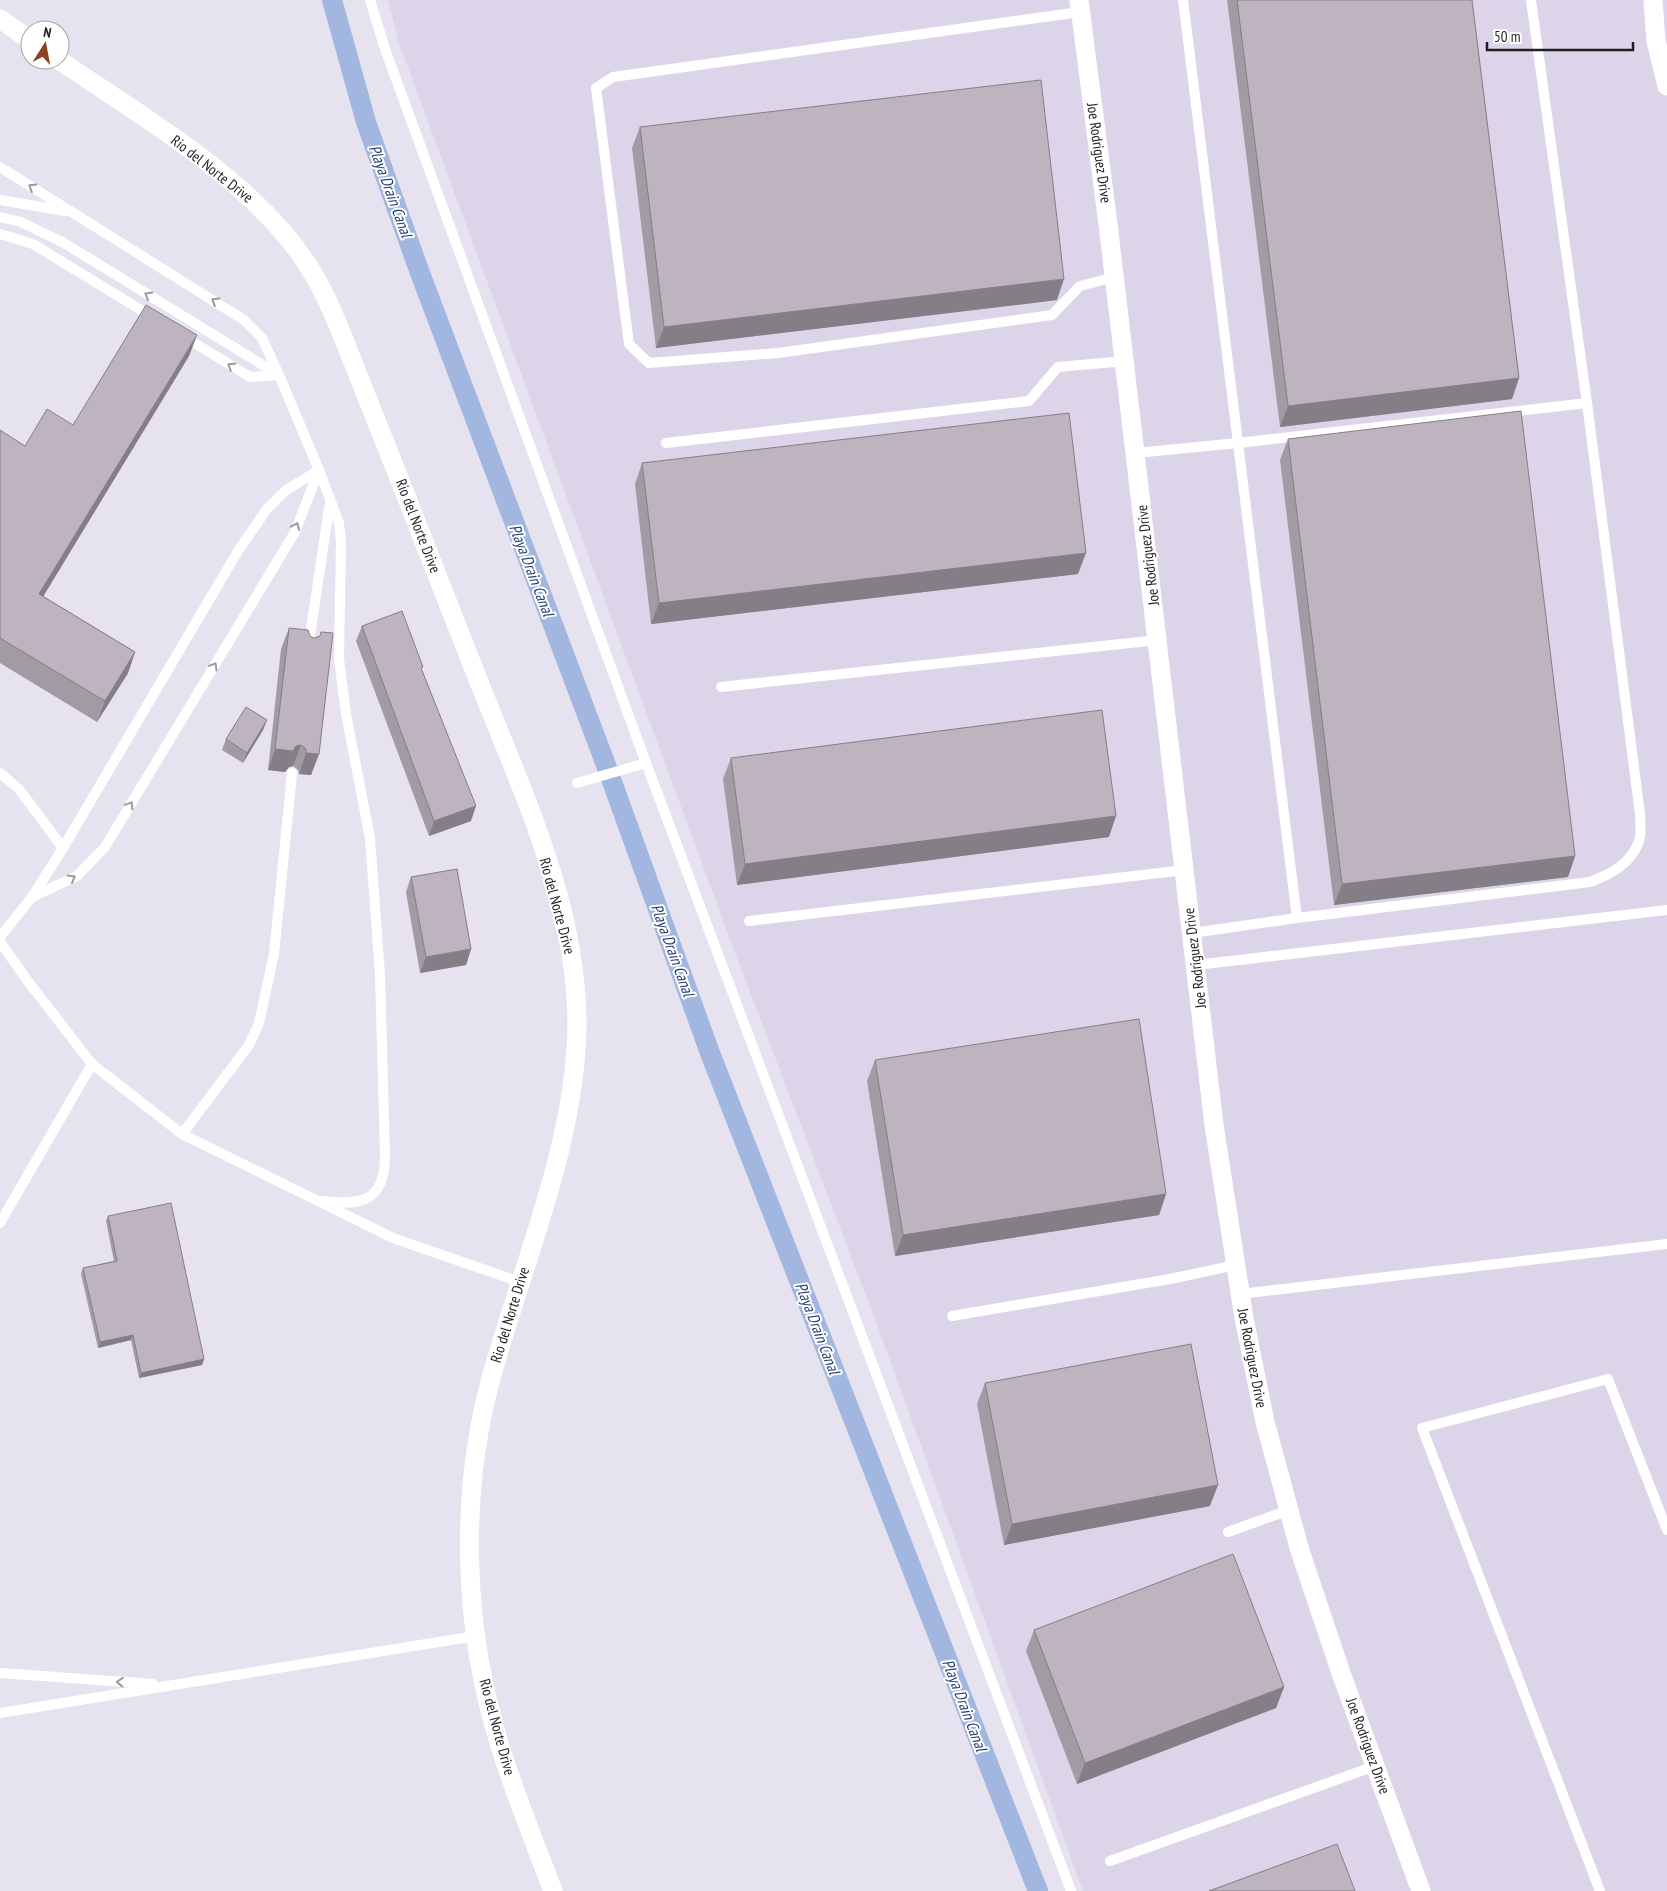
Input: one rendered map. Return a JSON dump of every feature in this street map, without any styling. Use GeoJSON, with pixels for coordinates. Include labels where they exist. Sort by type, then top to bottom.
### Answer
{"type":"FeatureCollection","features":[{"type":"Feature","properties":{"kind":"street"},"geometry":{"type":"LineString","coordinates":[[1653,0],[1656,41],[1667,86]]}},
{"type":"Feature","properties":{"kind":"street","name":"Joe Rodriguez Drive"},"geometry":{"type":"LineString","coordinates":[[1080,6],[1115,277],[1214,1125],[1240,1294],[1265,1422],[1300,1551],[1333,1649],[1421,1891]]}},
{"type":"Feature","properties":{"kind":"street"},"geometry":{"type":"LineString","coordinates":[[0,19],[20,33]]}},
{"type":"Feature","properties":{"kind":"street","name":"Rio del Norte Drive"},"geometry":{"type":"LineString","coordinates":[[70,68],[225,176],[274,221],[307,264],[346,342],[528,806],[564,920],[571,955],[577,1020],[576,1052],[568,1117],[480,1422],[474,1462],[470,1516],[469,1571],[476,1636],[499,1742],[553,1891]]}},
{"type":"Feature","properties":{"kind":"lane"},"geometry":{"type":"LineString","coordinates":[[370,0],[385,49],[646,763],[1071,1891]]}},
{"type":"Feature","properties":{"kind":"lane"},"geometry":{"type":"LineString","coordinates":[[1182,0],[1297,918]]}},
{"type":"Feature","properties":{"kind":"lane"},"geometry":{"type":"LineString","coordinates":[[1192,933],[1297,918],[1590,882],[1615,873],[1630,857],[1640,840],[1640,814],[1587,403],[1531,0]]}},
{"type":"Feature","properties":{"kind":"lane"},"geometry":{"type":"LineString","coordinates":[[1080,6],[613,77],[596,88],[629,344],[649,363],[788,352],[1052,315],[1080,286],[1115,277]]}},
{"type":"Feature","properties":{"kind":"lane"},"geometry":{"type":"LineString","coordinates":[[0,167],[244,320],[262,338],[331,499],[338,523],[341,543],[338,636],[343,693],[370,838],[380,975],[385,1172],[382,1185],[368,1198],[343,1204],[322,1201]]}},
{"type":"Feature","properties":{"kind":"lane"},"geometry":{"type":"LineString","coordinates":[[0,200],[71,212]]}},
{"type":"Feature","properties":{"kind":"lane"},"geometry":{"type":"LineString","coordinates":[[0,217],[21,222],[64,243],[279,375]]}},
{"type":"Feature","properties":{"kind":"lane"},"geometry":{"type":"LineString","coordinates":[[0,234],[33,244],[250,377],[279,375]]}},
{"type":"Feature","properties":{"kind":"lane"},"geometry":{"type":"LineString","coordinates":[[666,443],[1029,401],[1058,367],[1125,361]]}},
{"type":"Feature","properties":{"kind":"lane"},"geometry":{"type":"LineString","coordinates":[[1136,453],[1587,403]]}},
{"type":"Feature","properties":{"kind":"lane"},"geometry":{"type":"LineString","coordinates":[[0,937],[32,897],[63,848],[238,551],[267,509],[285,491],[319,470]]}},
{"type":"Feature","properties":{"kind":"lane"},"geometry":{"type":"LineString","coordinates":[[32,897],[77,876],[105,847],[295,532],[319,470]]}},
{"type":"Feature","properties":{"kind":"lane"},"geometry":{"type":"LineString","coordinates":[[307,652],[331,499]]}},
{"type":"Feature","properties":{"kind":"lane"},"geometry":{"type":"LineString","coordinates":[[721,687],[1158,640]]}},
{"type":"Feature","properties":{"kind":"lane"},"geometry":{"type":"LineString","coordinates":[[577,783],[646,763]]}},
{"type":"Feature","properties":{"kind":"lane"},"geometry":{"type":"LineString","coordinates":[[0,773],[19,789],[63,848]]}},
{"type":"Feature","properties":{"kind":"lane"},"geometry":{"type":"LineString","coordinates":[[182,1134],[249,1045],[259,1023],[274,954],[292,773]]}},
{"type":"Feature","properties":{"kind":"lane"},"geometry":{"type":"LineString","coordinates":[[749,921],[1185,870]]}},
{"type":"Feature","properties":{"kind":"lane"},"geometry":{"type":"LineString","coordinates":[[1196,966],[1667,910]]}},
{"type":"Feature","properties":{"kind":"lane"},"geometry":{"type":"LineString","coordinates":[[0,942],[92,1064],[182,1134],[322,1201],[393,1238],[520,1282]]}},
{"type":"Feature","properties":{"kind":"lane"},"geometry":{"type":"LineString","coordinates":[[0,1223],[92,1064]]}},
{"type":"Feature","properties":{"kind":"lane"},"geometry":{"type":"LineString","coordinates":[[1240,1294],[1667,1244]]}},
{"type":"Feature","properties":{"kind":"lane"},"geometry":{"type":"LineString","coordinates":[[952,1316],[1170,1279],[1236,1265]]}},
{"type":"Feature","properties":{"kind":"lane"},"geometry":{"type":"LineString","coordinates":[[1600,1891],[1422,1428],[1608,1379],[1667,1530]]}},
{"type":"Feature","properties":{"kind":"lane"},"geometry":{"type":"LineString","coordinates":[[1228,1532],[1289,1510]]}},
{"type":"Feature","properties":{"kind":"lane"},"geometry":{"type":"LineString","coordinates":[[0,1713],[476,1636]]}},
{"type":"Feature","properties":{"kind":"lane"},"geometry":{"type":"LineString","coordinates":[[0,1673],[169,1685]]}},
{"type":"Feature","properties":{"kind":"lane"},"geometry":{"type":"LineString","coordinates":[[1110,1861],[1375,1766]]}},
{"type":"Feature","properties":{"kind":"shaded area"},"geometry":{"type":"Polygon","coordinates":[[[388,0],[1667,0],[1667,1891],[1083,1891],[875,1319],[734,950],[399,43],[388,0]]]}},
{"type":"Feature","properties":{"kind":"building"},"geometry":{"type":"Polygon","coordinates":[[[1237,0],[1472,0],[1519,378],[1288,406],[1237,0]]]}},
{"type":"Feature","properties":{"kind":"building"},"geometry":{"type":"Polygon","coordinates":[[[1041,80],[1064,279],[664,327],[640,127],[1041,80]]]}},
{"type":"Feature","properties":{"kind":"building"},"geometry":{"type":"Polygon","coordinates":[[[146,305],[197,335],[39,594],[135,652],[105,701],[0,638],[0,430],[25,446],[47,409],[73,425],[146,305]]]}},
{"type":"Feature","properties":{"kind":"building"},"geometry":{"type":"Polygon","coordinates":[[[1521,411],[1575,856],[1342,884],[1288,439],[1521,411]]]}},
{"type":"Feature","properties":{"kind":"building"},"geometry":{"type":"Polygon","coordinates":[[[1069,413],[1086,553],[659,603],[642,463],[1069,413]]]}},
{"type":"Feature","properties":{"kind":"building"},"geometry":{"type":"Polygon","coordinates":[[[402,611],[423,667],[421,668],[476,806],[434,821],[362,626],[402,611]]]}},
{"type":"Feature","properties":{"kind":"building"},"geometry":{"type":"Polygon","coordinates":[[[289,628],[308,630],[310,636],[314,638],[320,636],[321,632],[333,633],[319,754],[306,753],[306,749],[301,745],[296,746],[293,751],[275,749],[289,628]]]}},
{"type":"Feature","properties":{"kind":"building"},"geometry":{"type":"Polygon","coordinates":[[[246,707],[267,720],[247,753],[226,739],[246,707]]]}},
{"type":"Feature","properties":{"kind":"building"},"geometry":{"type":"Polygon","coordinates":[[[1102,710],[1116,816],[745,864],[731,758],[1102,710]]]}},
{"type":"Feature","properties":{"kind":"building"},"geometry":{"type":"Polygon","coordinates":[[[457,869],[471,949],[426,957],[411,877],[457,869]]]}},
{"type":"Feature","properties":{"kind":"building"},"geometry":{"type":"Polygon","coordinates":[[[1139,1019],[1166,1194],[903,1235],[875,1060],[1139,1019]]]}},
{"type":"Feature","properties":{"kind":"building"},"geometry":{"type":"Polygon","coordinates":[[[171,1203],[204,1359],[141,1373],[133,1335],[100,1342],[83,1268],[117,1261],[108,1216],[171,1203]]]}},
{"type":"Feature","properties":{"kind":"building"},"geometry":{"type":"Polygon","coordinates":[[[1191,1344],[1218,1485],[1012,1524],[985,1383],[1191,1344]]]}},
{"type":"Feature","properties":{"kind":"building"},"geometry":{"type":"Polygon","coordinates":[[[1233,1554],[1284,1687],[1085,1763],[1034,1630],[1233,1554]]]}},
{"type":"Feature","properties":{"kind":"building"},"geometry":{"type":"Polygon","coordinates":[[[1337,1844],[1355,1891],[1209,1891],[1337,1844]]]}},
{"type":"Feature","properties":{"kind":"waterway","name":"Playa Drain Canal"},"geometry":{"type":"LineString","coordinates":[[332,0],[366,122],[420,273],[606,765],[710,1053],[1038,1891]]}}]}
